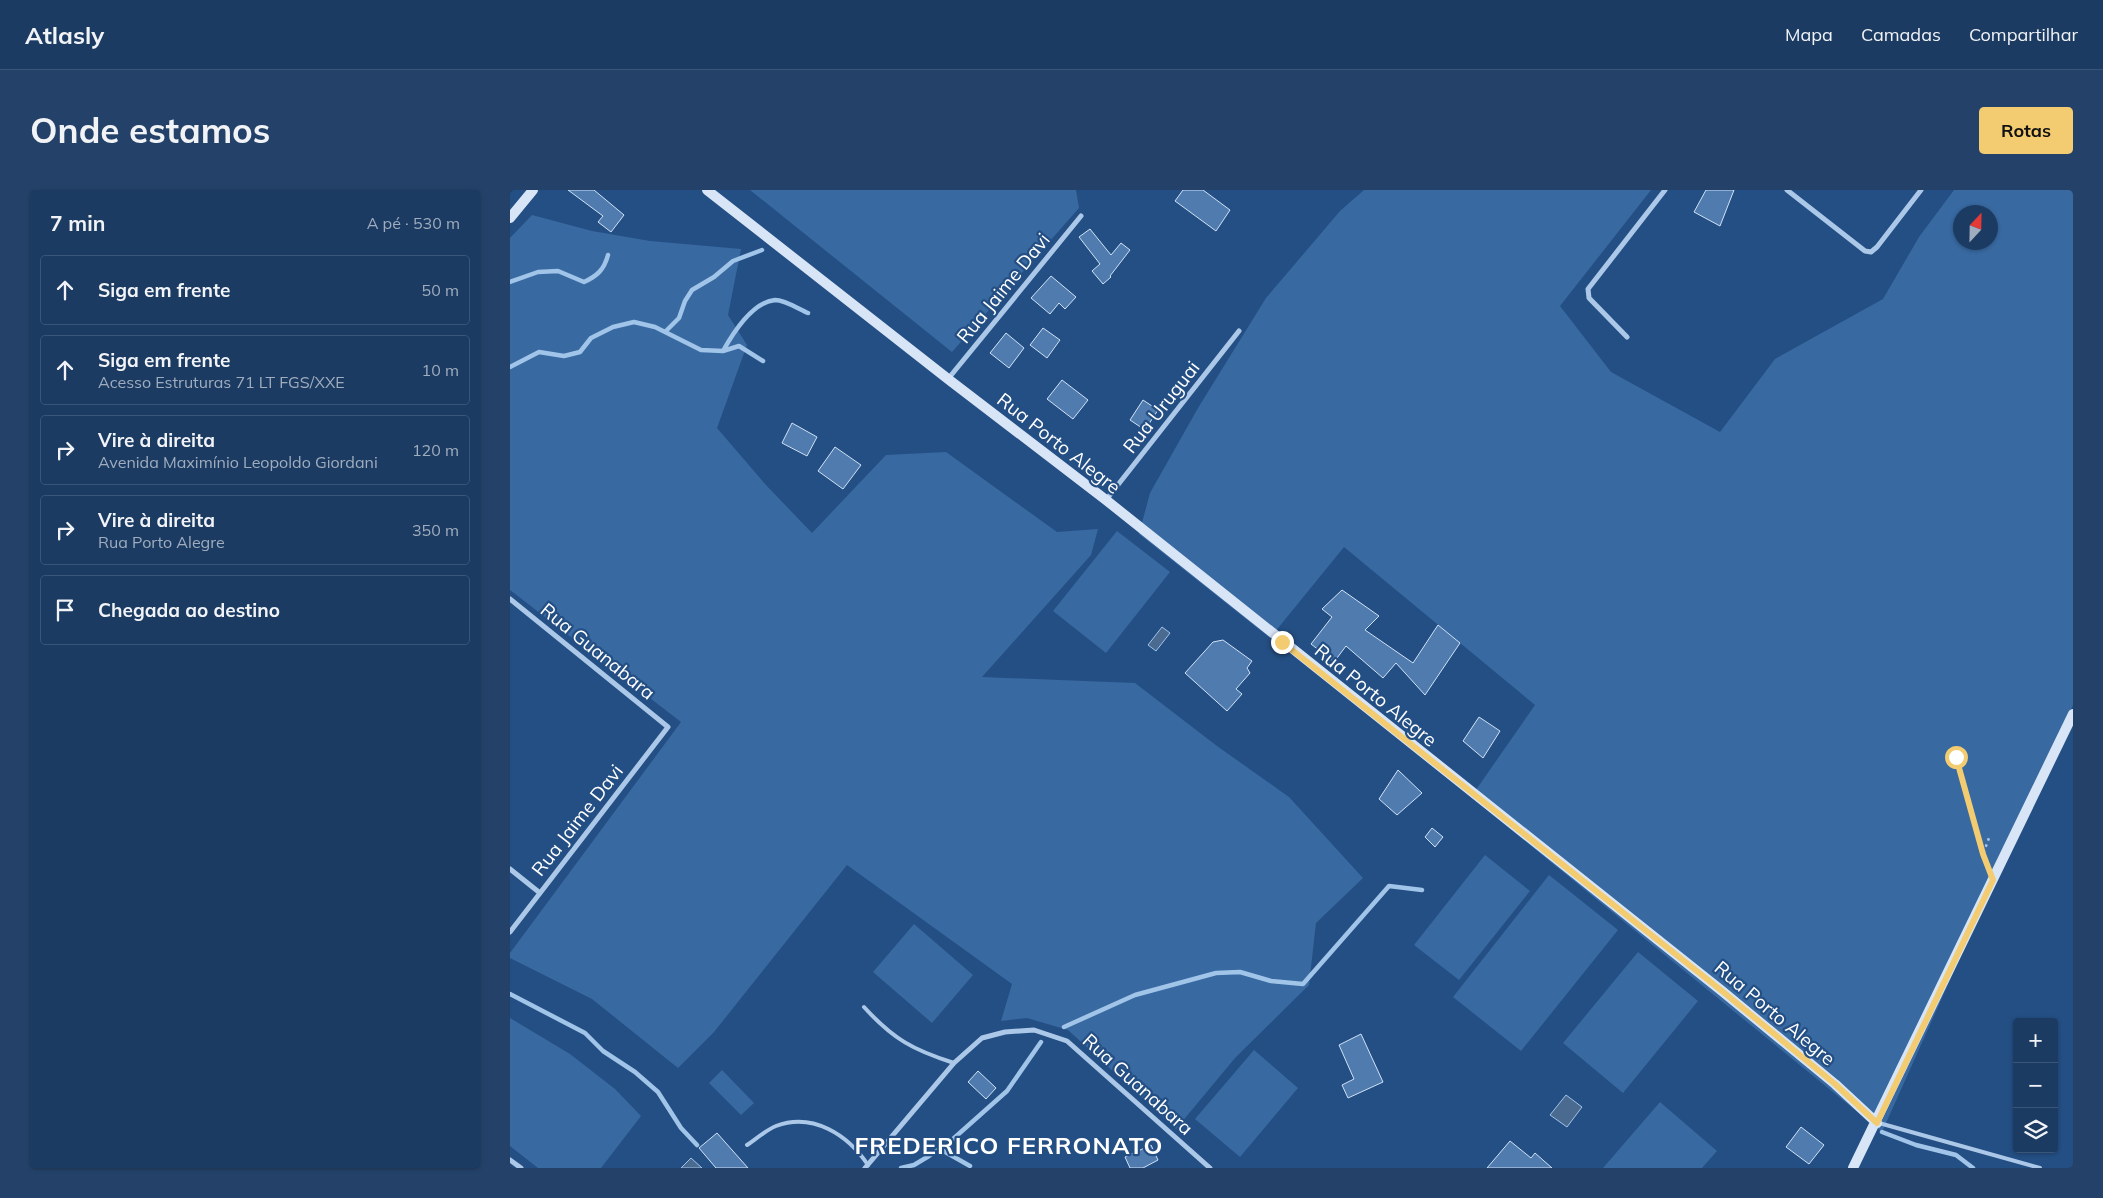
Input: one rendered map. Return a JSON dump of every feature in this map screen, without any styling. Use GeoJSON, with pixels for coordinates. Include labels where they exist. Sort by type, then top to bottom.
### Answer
{"type":"FeatureCollection","features":[{"type":"Feature","properties":{"kind":"street"},"geometry":{"type":"LineString","coordinates":[[510,218],[532,190]]}},
{"type":"Feature","properties":{"kind":"street","name":"Rua Porto Alegre"},"geometry":{"type":"LineString","coordinates":[[707,190],[1106,500],[1722,991],[1835,1084],[1877,1123]]}},
{"type":"Feature","properties":{"kind":"street"},"geometry":{"type":"LineString","coordinates":[[1627,337],[1589,298],[1588,289],[1665,190]]}},
{"type":"Feature","properties":{"kind":"street"},"geometry":{"type":"LineString","coordinates":[[1787,190],[1864,251],[1871,252],[1877,247],[1921,190]]}},
{"type":"Feature","properties":{"kind":"street","name":"Rua Jaime Davi"},"geometry":{"type":"LineString","coordinates":[[948,379],[1081,216]]}},
{"type":"Feature","properties":{"kind":"street","name":"Rua Uruguai"},"geometry":{"type":"LineString","coordinates":[[1106,500],[1239,331]]}},
{"type":"Feature","properties":{"kind":"street","name":"Rua Guanabara"},"geometry":{"type":"LineString","coordinates":[[510,599],[668,727]]}},
{"type":"Feature","properties":{"kind":"street"},"geometry":{"type":"LineString","coordinates":[[1853,1168],[1877,1123],[2073,714]]}},
{"type":"Feature","properties":{"kind":"street","name":"Rua Jaime Davi"},"geometry":{"type":"LineString","coordinates":[[510,932],[668,727]]}},
{"type":"Feature","properties":{"kind":"street"},"geometry":{"type":"LineString","coordinates":[[510,869],[540,893]]}},
{"type":"Feature","properties":{"kind":"street","name":"Rua Guanabara"},"geometry":{"type":"LineString","coordinates":[[954,1063],[982,1038],[1005,1032],[1034,1030],[1067,1041],[1210,1168]]}},
{"type":"Feature","properties":{"kind":"street"},"geometry":{"type":"LineString","coordinates":[[866,1166],[954,1063]]}},
{"type":"Feature","properties":{"kind":"street"},"geometry":{"type":"LineString","coordinates":[[510,1160],[521,1168]]}},
{"type":"Feature","properties":{"kind":"lane"},"geometry":{"type":"LineString","coordinates":[[864,1007],[884,1029],[899,1040],[917,1050],[954,1063]]}},
{"type":"Feature","properties":{"kind":"lane"},"geometry":{"type":"LineString","coordinates":[[747,1145],[775,1127],[795,1122],[824,1126],[844,1138],[858,1150],[866,1166]]}},
{"type":"Feature","properties":{"kind":"lane"},"geometry":{"type":"LineString","coordinates":[[1877,1123],[2040,1168]]}},
{"type":"Feature","properties":{"kind":"path"},"geometry":{"type":"LineString","coordinates":[[1956,757],[1983,854],[1993,880]]}},
{"type":"Feature","properties":{"kind":"path"},"geometry":{"type":"LineString","coordinates":[[1983,854],[1989,838]]}},
{"type":"Feature","properties":{"kind":"shaded area"},"geometry":{"type":"Polygon","coordinates":[[[750,190],[1076,190],[1079,208],[952,352],[750,190]]]}},
{"type":"Feature","properties":{"kind":"shaded area"},"geometry":{"type":"Polygon","coordinates":[[[1364,190],[1651,190],[1560,306],[1611,372],[1720,432],[1775,359],[1883,299],[1919,237],[1954,190],[2073,190],[2073,705],[1882,1132],[1471,797],[1535,705],[1344,547],[1270,638],[1139,534],[1150,493],[1198,408],[1266,298],[1340,211],[1364,190]]]}},
{"type":"Feature","properties":{"kind":"shaded area"},"geometry":{"type":"Polygon","coordinates":[[[532,215],[592,231],[650,241],[741,249],[728,315],[747,345],[717,428],[765,484],[812,533],[886,455],[946,452],[1057,532],[1098,529],[1091,555],[982,677],[1135,683],[1217,746],[1289,797],[1363,878],[1316,923],[1309,985],[1235,1058],[1176,1129],[1068,1030],[1027,1018],[1001,1021],[1012,984],[847,865],[714,1032],[678,1068],[592,999],[510,958],[510,953],[681,722],[510,590],[510,238],[532,215]]]}},
{"type":"Feature","properties":{"kind":"shaded area"},"geometry":{"type":"Polygon","coordinates":[[[1117,531],[1170,572],[1106,653],[1053,611],[1117,531]]]}},
{"type":"Feature","properties":{"kind":"shaded area"},"geometry":{"type":"Polygon","coordinates":[[[1162,627],[1170,633],[1156,651],[1148,645],[1162,627]]]}},
{"type":"Feature","properties":{"kind":"shaded area"},"geometry":{"type":"Polygon","coordinates":[[[1485,855],[1530,891],[1459,980],[1414,945],[1485,855]]]}},
{"type":"Feature","properties":{"kind":"shaded area"},"geometry":{"type":"Polygon","coordinates":[[[1549,875],[1618,930],[1521,1051],[1453,997],[1549,875]]]}},
{"type":"Feature","properties":{"kind":"shaded area"},"geometry":{"type":"Polygon","coordinates":[[[914,924],[973,975],[932,1023],[873,972],[914,924]]]}},
{"type":"Feature","properties":{"kind":"shaded area"},"geometry":{"type":"Polygon","coordinates":[[[1638,952],[1698,1001],[1623,1093],[1563,1043],[1638,952]]]}},
{"type":"Feature","properties":{"kind":"shaded area"},"geometry":{"type":"Polygon","coordinates":[[[510,1018],[570,1054],[615,1089],[641,1116],[601,1168],[538,1168],[510,1146],[510,1018]]]}},
{"type":"Feature","properties":{"kind":"shaded area"},"geometry":{"type":"Polygon","coordinates":[[[1254,1050],[1298,1088],[1240,1157],[1195,1119],[1254,1050]]]}},
{"type":"Feature","properties":{"kind":"shaded area"},"geometry":{"type":"Polygon","coordinates":[[[722,1070],[754,1103],[741,1115],[709,1083],[722,1070]]]}},
{"type":"Feature","properties":{"kind":"shaded area"},"geometry":{"type":"Polygon","coordinates":[[[1566,1095],[1582,1107],[1567,1127],[1550,1115],[1566,1095]]]}},
{"type":"Feature","properties":{"kind":"shaded area"},"geometry":{"type":"Polygon","coordinates":[[[1660,1102],[1717,1151],[1702,1168],[1603,1168],[1660,1102]]]}},
{"type":"Feature","properties":{"kind":"shaded area"},"geometry":{"type":"Polygon","coordinates":[[[691,1158],[702,1168],[681,1168],[691,1158]]]}},
{"type":"Feature","properties":{"kind":"building"},"geometry":{"type":"Polygon","coordinates":[[[568,190],[594,190],[624,215],[611,232],[598,222],[603,216],[568,190]]]}},
{"type":"Feature","properties":{"kind":"building"},"geometry":{"type":"Polygon","coordinates":[[[1183,190],[1203,190],[1230,210],[1216,231],[1175,201],[1183,190]]]}},
{"type":"Feature","properties":{"kind":"building"},"geometry":{"type":"Polygon","coordinates":[[[1706,190],[1734,190],[1720,226],[1694,212],[1706,190]]]}},
{"type":"Feature","properties":{"kind":"building"},"geometry":{"type":"Polygon","coordinates":[[[1090,229],[1111,255],[1121,243],[1130,250],[1111,277],[1103,284],[1092,271],[1100,264],[1079,237],[1090,229]]]}},
{"type":"Feature","properties":{"kind":"building"},"geometry":{"type":"Polygon","coordinates":[[[1051,276],[1076,297],[1065,309],[1059,303],[1050,314],[1031,298],[1051,276]]]}},
{"type":"Feature","properties":{"kind":"building"},"geometry":{"type":"Polygon","coordinates":[[[1043,328],[1060,340],[1047,358],[1030,345],[1043,328]]]}},
{"type":"Feature","properties":{"kind":"building"},"geometry":{"type":"Polygon","coordinates":[[[1006,333],[1024,348],[1009,368],[990,353],[1006,333]]]}},
{"type":"Feature","properties":{"kind":"building"},"geometry":{"type":"Polygon","coordinates":[[[1062,380],[1088,400],[1073,419],[1047,399],[1062,380]]]}},
{"type":"Feature","properties":{"kind":"building"},"geometry":{"type":"Polygon","coordinates":[[[1143,400],[1158,410],[1145,430],[1130,420],[1143,400]]]}},
{"type":"Feature","properties":{"kind":"building"},"geometry":{"type":"Polygon","coordinates":[[[792,423],[817,437],[807,456],[782,443],[792,423]]]}},
{"type":"Feature","properties":{"kind":"building"},"geometry":{"type":"Polygon","coordinates":[[[835,447],[861,465],[843,489],[818,471],[835,447]]]}},
{"type":"Feature","properties":{"kind":"building"},"geometry":{"type":"Polygon","coordinates":[[[1342,590],[1379,616],[1365,630],[1413,663],[1438,625],[1460,643],[1425,695],[1396,663],[1383,678],[1346,646],[1334,662],[1311,644],[1332,617],[1322,609],[1342,590]]]}},
{"type":"Feature","properties":{"kind":"building"},"geometry":{"type":"Polygon","coordinates":[[[1223,640],[1252,661],[1247,668],[1250,673],[1236,689],[1242,694],[1227,711],[1185,673],[1213,642],[1223,640]]]}},
{"type":"Feature","properties":{"kind":"building"},"geometry":{"type":"Polygon","coordinates":[[[1479,717],[1500,731],[1483,758],[1463,741],[1479,717]]]}},
{"type":"Feature","properties":{"kind":"building"},"geometry":{"type":"Polygon","coordinates":[[[1398,770],[1422,793],[1397,815],[1379,799],[1398,770]]]}},
{"type":"Feature","properties":{"kind":"building"},"geometry":{"type":"Polygon","coordinates":[[[1432,828],[1443,837],[1435,847],[1425,837],[1432,828]]]}},
{"type":"Feature","properties":{"kind":"building"},"geometry":{"type":"Polygon","coordinates":[[[1361,1034],[1383,1082],[1348,1098],[1342,1085],[1354,1079],[1339,1045],[1361,1034]]]}},
{"type":"Feature","properties":{"kind":"building"},"geometry":{"type":"Polygon","coordinates":[[[978,1071],[996,1088],[986,1099],[968,1082],[978,1071]]]}},
{"type":"Feature","properties":{"kind":"building"},"geometry":{"type":"Polygon","coordinates":[[[1801,1127],[1824,1145],[1809,1164],[1786,1147],[1801,1127]]]}},
{"type":"Feature","properties":{"kind":"building"},"geometry":{"type":"Polygon","coordinates":[[[717,1133],[748,1168],[716,1168],[699,1148],[717,1133]]]}},
{"type":"Feature","properties":{"kind":"building"},"geometry":{"type":"Polygon","coordinates":[[[1510,1141],[1531,1158],[1535,1153],[1552,1168],[1487,1168],[1510,1141]]]}},
{"type":"Feature","properties":{"kind":"building"},"geometry":{"type":"Polygon","coordinates":[[[1151,1145],[1158,1160],[1143,1168],[1130,1168],[1125,1157],[1151,1145]]]}},
{"type":"Feature","properties":{"kind":"waterway"},"geometry":{"type":"LineString","coordinates":[[665,332],[679,318],[685,301],[692,290],[714,277],[733,261],[762,250]]}},
{"type":"Feature","properties":{"kind":"waterway"},"geometry":{"type":"LineString","coordinates":[[510,282],[538,272],[558,271],[584,282],[599,272],[608,255]]}},
{"type":"Feature","properties":{"kind":"waterway"},"geometry":{"type":"LineString","coordinates":[[723,351],[732,336],[752,312],[767,302],[783,301],[808,313]]}},
{"type":"Feature","properties":{"kind":"waterway"},"geometry":{"type":"LineString","coordinates":[[510,367],[539,352],[564,356],[580,352],[591,338],[613,327],[634,322],[655,327],[701,350],[723,351],[739,346],[763,361]]}},
{"type":"Feature","properties":{"kind":"waterway"},"geometry":{"type":"LineString","coordinates":[[1064,1027],[1135,995],[1216,973],[1240,972],[1271,981],[1303,984],[1389,886],[1422,890]]}},
{"type":"Feature","properties":{"kind":"waterway"},"geometry":{"type":"LineString","coordinates":[[510,994],[585,1033],[603,1051],[635,1072],[658,1092],[681,1128],[697,1145]]}},
{"type":"Feature","properties":{"kind":"waterway"},"geometry":{"type":"LineString","coordinates":[[901,1168],[914,1165],[953,1139],[1007,1091],[1041,1042]]}},
{"type":"Feature","properties":{"kind":"waterway"},"geometry":{"type":"LineString","coordinates":[[1882,1132],[1916,1145],[1956,1155],[1973,1168]]}},
{"type":"Feature","properties":{"kind":"waterway"},"geometry":{"type":"LineString","coordinates":[[940,1149],[970,1166]]}},
{"type":"Feature","properties":{"kind":"district","name":"FREDERICO FERRONATO"},"geometry":{"type":"Point","coordinates":[1009,1145]}},
{"type":"Feature","properties":{"kind":"route"},"geometry":{"type":"LineString","coordinates":[[1282,642],[1722,991],[1835,1084],[1877,1123],[1993,880],[1983,854],[1956,757]]}}]}
